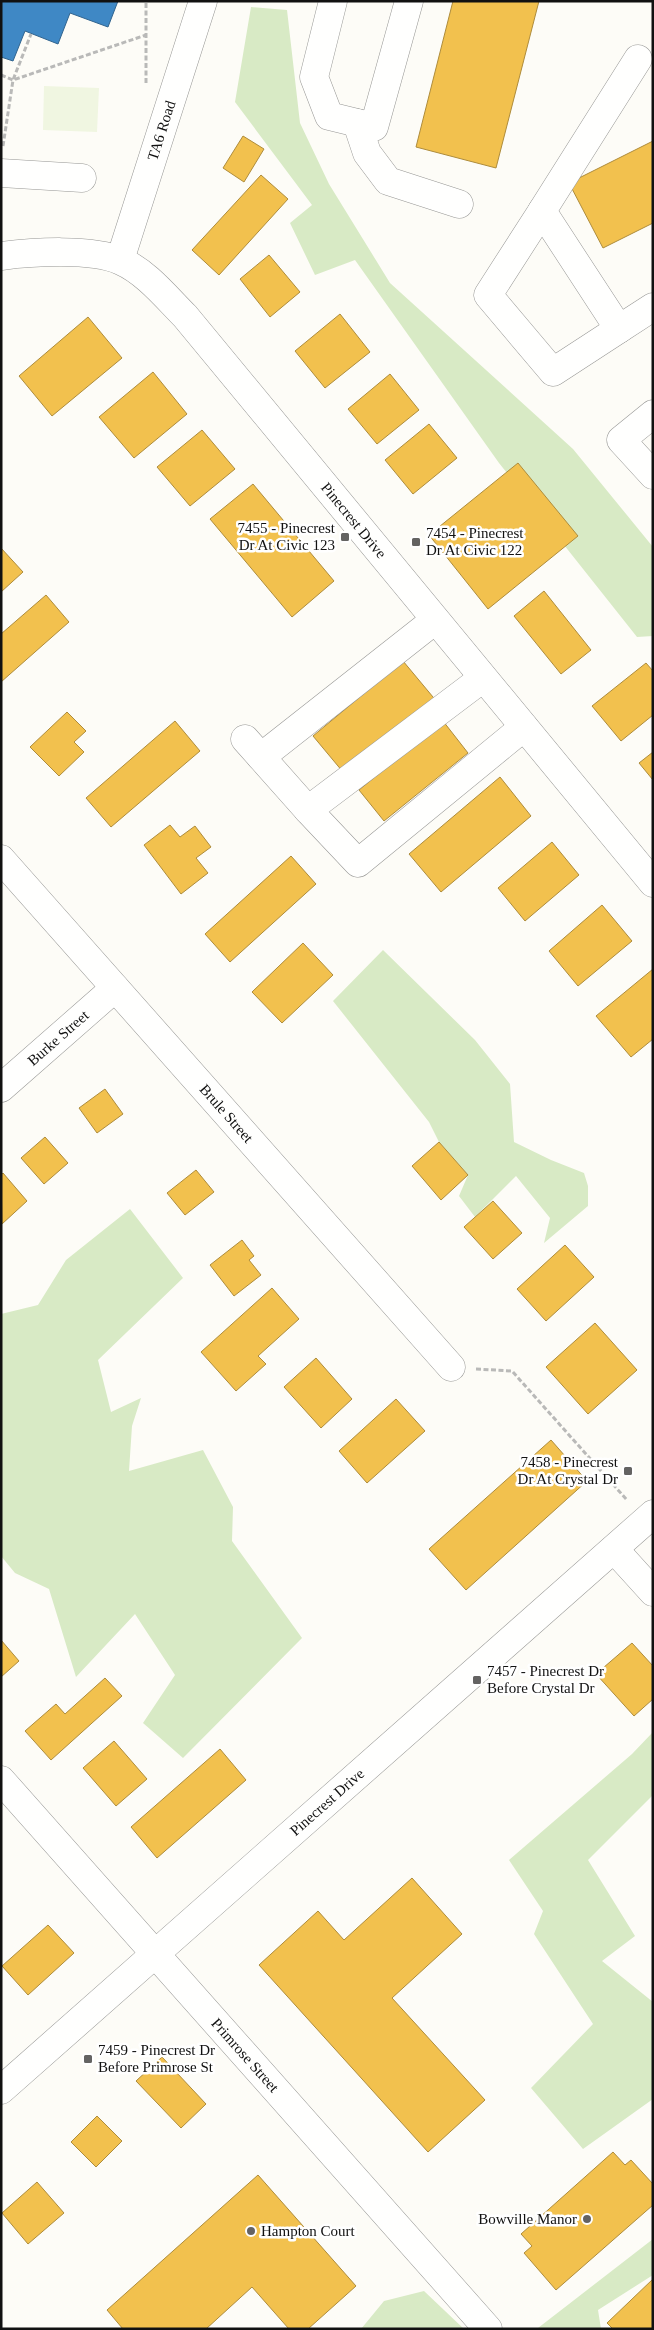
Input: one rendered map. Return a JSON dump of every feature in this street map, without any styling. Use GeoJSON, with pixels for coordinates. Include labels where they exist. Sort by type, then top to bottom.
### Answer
{"type":"FeatureCollection","features":[{"type":"Feature","properties":{"kind":"street","name":"TA6 Road"},"geometry":{"type":"LineString","coordinates":[[120,260],[203,1]]}},
{"type":"Feature","properties":{"kind":"street"},"geometry":{"type":"LineString","coordinates":[[333,1],[314,77],[329,116],[374,127],[409,1]]}},
{"type":"Feature","properties":{"kind":"street"},"geometry":{"type":"LineString","coordinates":[[638,58],[488,295],[553,372],[653,307]]}},
{"type":"Feature","properties":{"kind":"street"},"geometry":{"type":"LineString","coordinates":[[357,123],[367,153],[388,181],[459,204]]}},
{"type":"Feature","properties":{"kind":"street"},"geometry":{"type":"LineString","coordinates":[[1,173],[82,178]]}},
{"type":"Feature","properties":{"kind":"street"},"geometry":{"type":"LineString","coordinates":[[542,211],[619,329]]}},
{"type":"Feature","properties":{"kind":"street","name":"Pinecrest Drive"},"geometry":{"type":"LineString","coordinates":[[1,256],[52,252],[97,255],[120,260],[145,277],[185,316],[653,883]]}},
{"type":"Feature","properties":{"kind":"street"},"geometry":{"type":"LineString","coordinates":[[653,414],[621,440],[653,475]]}},
{"type":"Feature","properties":{"kind":"street"},"geometry":{"type":"LineString","coordinates":[[435,620],[253,748],[358,863],[524,727]]}},
{"type":"Feature","properties":{"kind":"street"},"geometry":{"type":"LineString","coordinates":[[308,810],[483,678]]}},
{"type":"Feature","properties":{"kind":"street","name":"Brule Street"},"geometry":{"type":"LineString","coordinates":[[1,859],[451,1367]]}},
{"type":"Feature","properties":{"kind":"street","name":"Burke Street"},"geometry":{"type":"LineString","coordinates":[[1,1088],[115,988]]}},
{"type":"Feature","properties":{"kind":"street","name":"Pinecrest Drive"},"geometry":{"type":"LineString","coordinates":[[1,2090],[653,1514]]}},
{"type":"Feature","properties":{"kind":"street"},"geometry":{"type":"LineString","coordinates":[[614,1548],[653,1592]]}},
{"type":"Feature","properties":{"kind":"street","name":"Primrose Street"},"geometry":{"type":"LineString","coordinates":[[1,1780],[488,2329]]}},
{"type":"Feature","properties":{"kind":"path"},"geometry":{"type":"LineString","coordinates":[[1,154],[13,80],[31,34]]}},
{"type":"Feature","properties":{"kind":"path"},"geometry":{"type":"LineString","coordinates":[[1,75],[13,80],[146,35]]}},
{"type":"Feature","properties":{"kind":"path"},"geometry":{"type":"LineString","coordinates":[[451,1367],[512,1371],[626,1499]]}},
{"type":"Feature","properties":{"kind":"green space"},"geometry":{"type":"Polygon","coordinates":[[[251,7],[287,10],[300,123],[329,184],[390,283],[573,449],[653,547],[653,636],[637,637],[499,463],[355,260],[315,275],[290,223],[312,205],[235,102],[251,7]]]}},
{"type":"Feature","properties":{"kind":"green space"},"geometry":{"type":"Polygon","coordinates":[[[44,86],[99,88],[97,132],[43,130],[44,86]]]}},
{"type":"Feature","properties":{"kind":"green space"},"geometry":{"type":"Polygon","coordinates":[[[383,950],[475,1040],[510,1084],[514,1142],[584,1173],[588,1186],[588,1206],[544,1243],[550,1218],[516,1176],[475,1217],[459,1196],[468,1175],[439,1142],[429,1122],[333,1001],[383,950]]]}},
{"type":"Feature","properties":{"kind":"green space"},"geometry":{"type":"Polygon","coordinates":[[[130,1209],[183,1278],[98,1360],[111,1412],[141,1398],[132,1426],[129,1471],[203,1450],[233,1507],[232,1541],[302,1638],[183,1758],[143,1723],[175,1675],[135,1614],[76,1677],[49,1589],[15,1573],[1,1556],[1,1314],[38,1305],[66,1260],[130,1209]]]}},
{"type":"Feature","properties":{"kind":"green space"},"geometry":{"type":"Polygon","coordinates":[[[653,1732],[653,1795],[588,1860],[635,1936],[602,1961],[653,2002],[653,2099],[583,2149],[531,2088],[593,2024],[534,1934],[543,1911],[509,1860],[632,1754],[653,1732]]]}},
{"type":"Feature","properties":{"kind":"green space"},"geometry":{"type":"Polygon","coordinates":[[[653,2239],[653,2275],[598,2310],[601,2329],[538,2328],[653,2239]]]}},
{"type":"Feature","properties":{"kind":"green space"},"geometry":{"type":"Polygon","coordinates":[[[424,2291],[464,2329],[361,2329],[384,2301],[424,2291]]]}},
{"type":"Feature","properties":{"kind":"building: Homes"},"geometry":{"type":"Polygon","coordinates":[[[453,1],[539,1],[496,168],[416,147],[453,1]]]}},
{"type":"Feature","properties":{"kind":"building: Homes"},"geometry":{"type":"Polygon","coordinates":[[[243,136],[264,149],[244,182],[223,168],[243,136]]]}},
{"type":"Feature","properties":{"kind":"building: Homes"},"geometry":{"type":"Polygon","coordinates":[[[653,141],[653,223],[603,248],[569,183],[653,141]]]}},
{"type":"Feature","properties":{"kind":"building: Homes"},"geometry":{"type":"Polygon","coordinates":[[[261,175],[288,199],[219,275],[192,250],[261,175]]]}},
{"type":"Feature","properties":{"kind":"building: Homes"},"geometry":{"type":"Polygon","coordinates":[[[269,255],[300,292],[270,317],[240,279],[269,255]]]}},
{"type":"Feature","properties":{"kind":"building: Homes"},"geometry":{"type":"Polygon","coordinates":[[[340,314],[370,352],[325,388],[295,351],[340,314]]]}},
{"type":"Feature","properties":{"kind":"building: Homes"},"geometry":{"type":"Polygon","coordinates":[[[88,317],[122,358],[52,416],[19,376],[88,317]]]}},
{"type":"Feature","properties":{"kind":"building: Homes"},"geometry":{"type":"Polygon","coordinates":[[[153,372],[187,414],[134,458],[99,417],[153,372]]]}},
{"type":"Feature","properties":{"kind":"building: Homes"},"geometry":{"type":"Polygon","coordinates":[[[390,374],[419,410],[377,444],[348,409],[390,374]]]}},
{"type":"Feature","properties":{"kind":"building: Homes"},"geometry":{"type":"Polygon","coordinates":[[[429,424],[457,458],[413,494],[385,460],[429,424]]]}},
{"type":"Feature","properties":{"kind":"building: Homes"},"geometry":{"type":"Polygon","coordinates":[[[202,430],[235,469],[190,506],[157,467],[202,430]]]}},
{"type":"Feature","properties":{"kind":"building: Homes"},"geometry":{"type":"Polygon","coordinates":[[[518,463],[578,536],[488,609],[429,535],[518,463]]]}},
{"type":"Feature","properties":{"kind":"building: Homes"},"geometry":{"type":"Polygon","coordinates":[[[253,484],[334,581],[292,617],[210,519],[253,484]]]}},
{"type":"Feature","properties":{"kind":"building: Homes"},"geometry":{"type":"Polygon","coordinates":[[[1,548],[23,572],[1,592],[1,548]]]}},
{"type":"Feature","properties":{"kind":"building: Homes"},"geometry":{"type":"Polygon","coordinates":[[[544,591],[591,650],[561,674],[514,616],[544,591]]]}},
{"type":"Feature","properties":{"kind":"building: Homes"},"geometry":{"type":"Polygon","coordinates":[[[46,595],[69,622],[1,682],[1,634],[46,595]]]}},
{"type":"Feature","properties":{"kind":"building: Homes"},"geometry":{"type":"Polygon","coordinates":[[[403,661],[438,703],[348,778],[313,736],[403,661]]]}},
{"type":"Feature","properties":{"kind":"building: Homes"},"geometry":{"type":"Polygon","coordinates":[[[646,663],[653,671],[653,715],[621,741],[592,706],[646,663]]]}},
{"type":"Feature","properties":{"kind":"building: Homes"},"geometry":{"type":"Polygon","coordinates":[[[67,712],[86,731],[74,742],[84,752],[59,776],[30,747],[67,712]]]}},
{"type":"Feature","properties":{"kind":"building: Homes"},"geometry":{"type":"Polygon","coordinates":[[[175,721],[200,751],[111,827],[86,798],[175,721]]]}},
{"type":"Feature","properties":{"kind":"building: Homes"},"geometry":{"type":"Polygon","coordinates":[[[443,721],[468,753],[384,821],[359,790],[443,721]]]}},
{"type":"Feature","properties":{"kind":"building: Homes"},"geometry":{"type":"Polygon","coordinates":[[[653,752],[653,780],[639,763],[653,752]]]}},
{"type":"Feature","properties":{"kind":"building: Homes"},"geometry":{"type":"Polygon","coordinates":[[[500,777],[531,816],[441,892],[409,854],[500,777]]]}},
{"type":"Feature","properties":{"kind":"building: Homes"},"geometry":{"type":"Polygon","coordinates":[[[170,825],[180,837],[195,826],[211,847],[196,858],[208,873],[181,894],[144,845],[170,825]]]}},
{"type":"Feature","properties":{"kind":"building: Homes"},"geometry":{"type":"Polygon","coordinates":[[[552,842],[579,875],[525,921],[498,888],[552,842]]]}},
{"type":"Feature","properties":{"kind":"building: Homes"},"geometry":{"type":"Polygon","coordinates":[[[291,856],[316,884],[230,962],[205,934],[291,856]]]}},
{"type":"Feature","properties":{"kind":"building: Homes"},"geometry":{"type":"Polygon","coordinates":[[[602,905],[632,941],[578,986],[549,951],[602,905]]]}},
{"type":"Feature","properties":{"kind":"building: Homes"},"geometry":{"type":"Polygon","coordinates":[[[303,943],[333,975],[282,1023],[252,992],[303,943]]]}},
{"type":"Feature","properties":{"kind":"building: Homes"},"geometry":{"type":"Polygon","coordinates":[[[653,969],[653,1039],[631,1057],[596,1016],[653,969]]]}},
{"type":"Feature","properties":{"kind":"building: Homes"},"geometry":{"type":"Polygon","coordinates":[[[105,1089],[123,1114],[97,1133],[79,1108],[105,1089]]]}},
{"type":"Feature","properties":{"kind":"building: Homes"},"geometry":{"type":"Polygon","coordinates":[[[45,1137],[68,1163],[44,1184],[21,1158],[45,1137]]]}},
{"type":"Feature","properties":{"kind":"building: Homes"},"geometry":{"type":"Polygon","coordinates":[[[439,1142],[468,1175],[441,1200],[412,1166],[439,1142]]]}},
{"type":"Feature","properties":{"kind":"building: Homes"},"geometry":{"type":"Polygon","coordinates":[[[196,1170],[214,1192],[185,1215],[167,1193],[196,1170]]]}},
{"type":"Feature","properties":{"kind":"building: Homes"},"geometry":{"type":"Polygon","coordinates":[[[3,1173],[27,1201],[2,1224],[1,1175],[3,1173]]]}},
{"type":"Feature","properties":{"kind":"building: Homes"},"geometry":{"type":"Polygon","coordinates":[[[493,1201],[522,1233],[493,1259],[464,1227],[493,1201]]]}},
{"type":"Feature","properties":{"kind":"building: Homes"},"geometry":{"type":"Polygon","coordinates":[[[242,1240],[254,1256],[249,1260],[261,1275],[234,1296],[210,1265],[242,1240]]]}},
{"type":"Feature","properties":{"kind":"building: Homes"},"geometry":{"type":"Polygon","coordinates":[[[565,1245],[594,1277],[546,1321],[517,1289],[565,1245]]]}},
{"type":"Feature","properties":{"kind":"building: Homes"},"geometry":{"type":"Polygon","coordinates":[[[272,1288],[299,1319],[258,1356],[266,1364],[236,1391],[201,1352],[272,1288]]]}},
{"type":"Feature","properties":{"kind":"building: Homes"},"geometry":{"type":"Polygon","coordinates":[[[595,1323],[637,1370],[588,1414],[546,1367],[595,1323]]]}},
{"type":"Feature","properties":{"kind":"building: Homes"},"geometry":{"type":"Polygon","coordinates":[[[316,1358],[352,1399],[321,1428],[284,1387],[316,1358]]]}},
{"type":"Feature","properties":{"kind":"building: Homes"},"geometry":{"type":"Polygon","coordinates":[[[396,1399],[425,1431],[367,1483],[339,1451],[396,1399]]]}},
{"type":"Feature","properties":{"kind":"building: Homes"},"geometry":{"type":"Polygon","coordinates":[[[551,1440],[587,1481],[466,1590],[429,1549],[551,1440]]]}},
{"type":"Feature","properties":{"kind":"building: Homes"},"geometry":{"type":"Polygon","coordinates":[[[1,1640],[19,1661],[1,1677],[1,1640]]]}},
{"type":"Feature","properties":{"kind":"building: Homes"},"geometry":{"type":"Polygon","coordinates":[[[632,1643],[653,1666],[653,1699],[634,1716],[596,1674],[632,1643]]]}},
{"type":"Feature","properties":{"kind":"building: Homes"},"geometry":{"type":"Polygon","coordinates":[[[105,1678],[122,1696],[51,1760],[25,1731],[56,1704],[65,1714],[105,1678]]]}},
{"type":"Feature","properties":{"kind":"building: Homes"},"geometry":{"type":"Polygon","coordinates":[[[114,1741],[147,1779],[116,1806],[83,1768],[114,1741]]]}},
{"type":"Feature","properties":{"kind":"building: Homes"},"geometry":{"type":"Polygon","coordinates":[[[220,1749],[246,1780],[157,1858],[131,1827],[220,1749]]]}},
{"type":"Feature","properties":{"kind":"building: Homes"},"geometry":{"type":"Polygon","coordinates":[[[412,1878],[462,1934],[392,1998],[485,2100],[428,2152],[259,1965],[318,1911],[344,1940],[412,1878]]]}},
{"type":"Feature","properties":{"kind":"building: Homes"},"geometry":{"type":"Polygon","coordinates":[[[48,1925],[74,1953],[28,1995],[2,1966],[48,1925]]]}},
{"type":"Feature","properties":{"kind":"building: Homes"},"geometry":{"type":"Polygon","coordinates":[[[162,2057],[206,2104],[181,2128],[136,2081],[162,2057]]]}},
{"type":"Feature","properties":{"kind":"building: Homes"},"geometry":{"type":"Polygon","coordinates":[[[97,2116],[122,2141],[96,2167],[71,2142],[97,2116]]]}},
{"type":"Feature","properties":{"kind":"building: Homes","name":"Bowville Manor"},"geometry":{"type":"Polygon","coordinates":[[[613,2152],[625,2165],[631,2160],[653,2184],[653,2205],[556,2290],[524,2253],[532,2246],[521,2234],[613,2152]]]}},
{"type":"Feature","properties":{"kind":"building: Homes","name":"Hampton Court"},"geometry":{"type":"Polygon","coordinates":[[[258,2175],[356,2286],[308,2329],[289,2329],[252,2287],[206,2329],[123,2329],[107,2310],[258,2175]]]}},
{"type":"Feature","properties":{"kind":"building: Homes"},"geometry":{"type":"Polygon","coordinates":[[[37,2182],[64,2213],[28,2244],[2,2213],[37,2182]]]}},
{"type":"Feature","properties":{"kind":"building: Homes"},"geometry":{"type":"Polygon","coordinates":[[[653,2279],[653,2329],[613,2329],[607,2323],[653,2279]]]}},
{"type":"Feature","properties":{"kind":"building: Schools"},"geometry":{"type":"Polygon","coordinates":[[[1,1],[118,1],[108,27],[70,13],[58,44],[25,31],[13,61],[1,57],[1,1]]]}},
{"type":"Feature","properties":{"kind":"place","name":"7455 - Pinecrest Dr At Civic 123"},"geometry":{"type":"Point","coordinates":[345,537]}},
{"type":"Feature","properties":{"kind":"place","name":"7454 - Pinecrest Dr At Civic 122"},"geometry":{"type":"Point","coordinates":[416,542]}},
{"type":"Feature","properties":{"kind":"place","name":"7458 - Pinecrest Dr At Crystal Dr"},"geometry":{"type":"Point","coordinates":[628,1471]}},
{"type":"Feature","properties":{"kind":"place","name":"7457 - Pinecrest Dr Before Crystal Dr"},"geometry":{"type":"Point","coordinates":[477,1680]}},
{"type":"Feature","properties":{"kind":"place","name":"7459 - Pinecrest Dr Before Primrose St"},"geometry":{"type":"Point","coordinates":[88,2059]}},
{"type":"Feature","properties":{"kind":"place","name":"Bowville Manor"},"geometry":{"type":"Point","coordinates":[587,2219]}},
{"type":"Feature","properties":{"kind":"place","name":"Hampton Court"},"geometry":{"type":"Point","coordinates":[251,2231]}}]}
